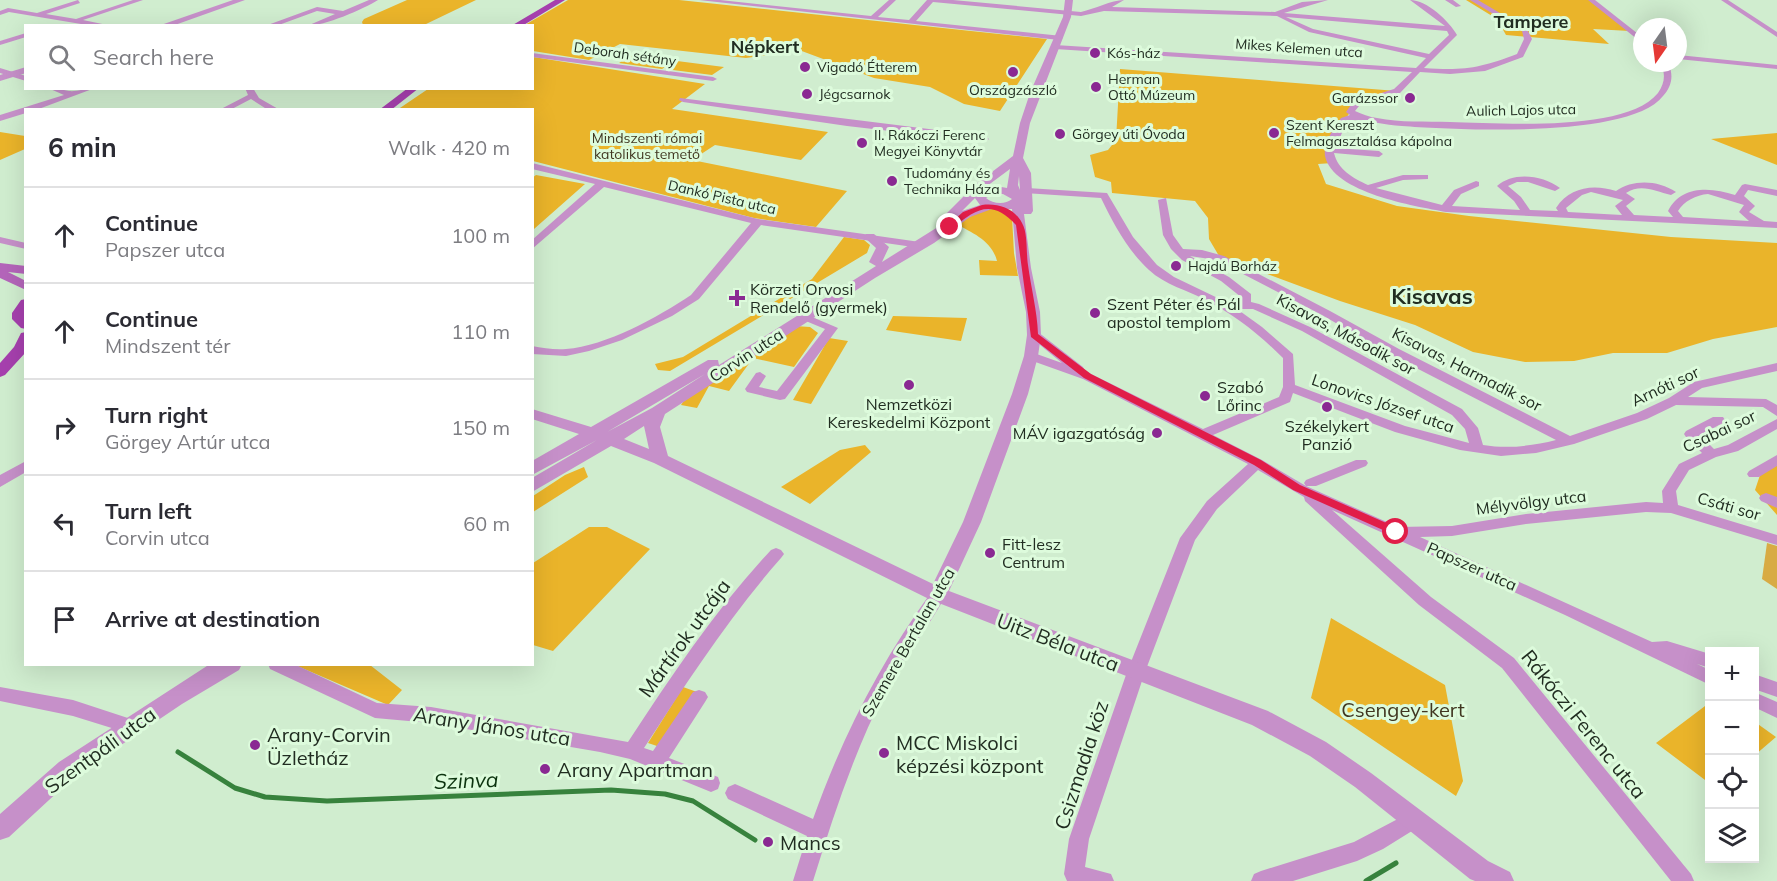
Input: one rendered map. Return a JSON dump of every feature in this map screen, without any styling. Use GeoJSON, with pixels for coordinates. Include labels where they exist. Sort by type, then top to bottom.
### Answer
{"type":"FeatureCollection","features":[{"type":"Feature","properties":{"kind":"main road"},"geometry":{"type":"LineString","coordinates":[[519,24],[561,0]]}},
{"type":"Feature","properties":{"kind":"main road"},"geometry":{"type":"LineString","coordinates":[[387,108],[412,90]]}},
{"type":"Feature","properties":{"kind":"main road"},"geometry":{"type":"LineString","coordinates":[[0,267],[24,270]]}},
{"type":"Feature","properties":{"kind":"main road"},"geometry":{"type":"LineString","coordinates":[[0,273],[24,285]]}},
{"type":"Feature","properties":{"kind":"main road"},"geometry":{"type":"LineString","coordinates":[[24,306],[19,313],[19,319],[24,324]]}},
{"type":"Feature","properties":{"kind":"main road"},"geometry":{"type":"LineString","coordinates":[[0,372],[21,348],[24,341]]}},
{"type":"Feature","properties":{"kind":"main road"},"geometry":{"type":"LineString","coordinates":[[0,379],[24,362]]}},
{"type":"Feature","properties":{"kind":"street"},"geometry":{"type":"LineString","coordinates":[[62,24],[140,0]]}},
{"type":"Feature","properties":{"kind":"street"},"geometry":{"type":"LineString","coordinates":[[168,24],[241,0]]}},
{"type":"Feature","properties":{"kind":"street"},"geometry":{"type":"LineString","coordinates":[[316,24],[375,0]]}},
{"type":"Feature","properties":{"kind":"street","name":"Mikes Kelemen utca"},"geometry":{"type":"LineString","coordinates":[[702,0],[740,2],[911,22],[1057,42],[1417,70],[1450,72],[1485,69],[1519,56],[1528,39],[1525,30],[1473,0]]}},
{"type":"Feature","properties":{"kind":"street"},"geometry":{"type":"LineString","coordinates":[[873,18],[893,0]]}},
{"type":"Feature","properties":{"kind":"street"},"geometry":{"type":"LineString","coordinates":[[911,22],[932,0],[1091,16],[1107,10],[1122,0]]}},
{"type":"Feature","properties":{"kind":"street"},"geometry":{"type":"LineString","coordinates":[[997,190],[1017,162],[1035,93],[1067,15],[1069,0]]}},
{"type":"Feature","properties":{"kind":"street"},"geometry":{"type":"LineString","coordinates":[[1276,14],[1302,4],[1325,0]]}},
{"type":"Feature","properties":{"kind":"street"},"geometry":{"type":"LineString","coordinates":[[1360,117],[1350,112],[1356,104],[1398,90],[1453,35],[1441,18],[1413,0]]}},
{"type":"Feature","properties":{"kind":"street"},"geometry":{"type":"LineString","coordinates":[[1448,0],[1458,6]]}},
{"type":"Feature","properties":{"kind":"street"},"geometry":{"type":"LineString","coordinates":[[1591,0],[1633,34]]}},
{"type":"Feature","properties":{"kind":"street"},"geometry":{"type":"LineString","coordinates":[[1724,0],[1777,35]]}},
{"type":"Feature","properties":{"kind":"street"},"geometry":{"type":"LineString","coordinates":[[34,15],[78,2]]}},
{"type":"Feature","properties":{"kind":"street"},"geometry":{"type":"LineString","coordinates":[[273,24],[318,5],[346,13]]}},
{"type":"Feature","properties":{"kind":"street"},"geometry":{"type":"LineString","coordinates":[[311,24],[318,5]]}},
{"type":"Feature","properties":{"kind":"street"},"geometry":{"type":"LineString","coordinates":[[1107,10],[1207,9],[1450,29]]}},
{"type":"Feature","properties":{"kind":"street"},"geometry":{"type":"LineString","coordinates":[[0,13],[8,10],[97,24]]}},
{"type":"Feature","properties":{"kind":"street"},"geometry":{"type":"LineString","coordinates":[[1276,14],[1297,26],[1319,33],[1431,57]]}},
{"type":"Feature","properties":{"kind":"street"},"geometry":{"type":"LineString","coordinates":[[0,43],[24,36]]}},
{"type":"Feature","properties":{"kind":"street","name":"Deborah sétány"},"geometry":{"type":"LineString","coordinates":[[534,54],[713,79]]}},
{"type":"Feature","properties":{"kind":"street"},"geometry":{"type":"LineString","coordinates":[[1687,58],[1777,68]]}},
{"type":"Feature","properties":{"kind":"street"},"geometry":{"type":"LineString","coordinates":[[0,70],[24,79]]}},
{"type":"Feature","properties":{"kind":"street"},"geometry":{"type":"LineString","coordinates":[[0,78],[24,71]]}},
{"type":"Feature","properties":{"kind":"street","name":"Aulich Lajos utca"},"geometry":{"type":"LineString","coordinates":[[1360,117],[1384,122],[1520,126],[1556,126],[1611,118],[1630,114],[1662,98],[1669,77],[1667,72]]}},
{"type":"Feature","properties":{"kind":"street"},"geometry":{"type":"LineString","coordinates":[[58,90],[72,95]]}},
{"type":"Feature","properties":{"kind":"street"},"geometry":{"type":"LineString","coordinates":[[32,108],[86,90]]}},
{"type":"Feature","properties":{"kind":"street"},"geometry":{"type":"LineString","coordinates":[[226,108],[250,92],[260,104],[271,108]]}},
{"type":"Feature","properties":{"kind":"street"},"geometry":{"type":"LineString","coordinates":[[683,100],[847,123],[986,139]]}},
{"type":"Feature","properties":{"kind":"street"},"geometry":{"type":"LineString","coordinates":[[0,118],[24,111]]}},
{"type":"Feature","properties":{"kind":"street"},"geometry":{"type":"LineString","coordinates":[[1360,117],[1345,118],[1335,135],[1329,156],[1334,165],[1345,175],[1369,188],[1404,201],[1446,209],[1777,225]]}},
{"type":"Feature","properties":{"kind":"street"},"geometry":{"type":"LineString","coordinates":[[1330,150],[1379,154]]}},
{"type":"Feature","properties":{"kind":"street"},"geometry":{"type":"LineString","coordinates":[[990,204],[1010,206],[1015,198],[997,190],[986,192],[980,197],[990,204],[1012,215],[1020,230],[1026,225],[1025,172],[1017,162]]}},
{"type":"Feature","properties":{"kind":"street","name":"Szemere Bertalan utca"},"geometry":{"type":"LineString","coordinates":[[803,881],[818,831],[857,732],[894,660],[938,595],[972,522],[1000,450],[1031,356],[1034,335],[1033,312],[1012,185],[1017,162]]}},
{"type":"Feature","properties":{"kind":"street","name":"Corvin utca"},"geometry":{"type":"LineString","coordinates":[[534,468],[555,456],[658,411],[805,317],[913,244],[949,217],[980,186],[1017,162]]}},
{"type":"Feature","properties":{"kind":"street","name":"Dankó Pista utca"},"geometry":{"type":"LineString","coordinates":[[534,167],[758,222],[913,244]]}},
{"type":"Feature","properties":{"kind":"street"},"geometry":{"type":"LineString","coordinates":[[1369,188],[1387,180],[1408,176],[1425,177]]}},
{"type":"Feature","properties":{"kind":"street"},"geometry":{"type":"LineString","coordinates":[[1527,213],[1518,199],[1503,186],[1514,178],[1525,178],[1555,188]]}},
{"type":"Feature","properties":{"kind":"street"},"geometry":{"type":"LineString","coordinates":[[1624,197],[1625,195],[1619,193],[1634,184],[1642,183],[1671,192]]}},
{"type":"Feature","properties":{"kind":"street"},"geometry":{"type":"LineString","coordinates":[[534,244],[601,184]]}},
{"type":"Feature","properties":{"kind":"street"},"geometry":{"type":"LineString","coordinates":[[1446,209],[1448,201],[1458,191],[1476,184]]}},
{"type":"Feature","properties":{"kind":"street"},"geometry":{"type":"LineString","coordinates":[[1761,224],[1745,214],[1744,212],[1750,206],[1739,196],[1745,187],[1777,193]]}},
{"type":"Feature","properties":{"kind":"street"},"geometry":{"type":"LineString","coordinates":[[1565,215],[1561,208],[1569,200],[1588,189],[1597,189],[1630,199],[1620,206],[1630,218]]}},
{"type":"Feature","properties":{"kind":"street"},"geometry":{"type":"LineString","coordinates":[[1680,221],[1673,211],[1675,205],[1696,190],[1706,190],[1746,203]]}},
{"type":"Feature","properties":{"kind":"street"},"geometry":{"type":"LineString","coordinates":[[1027,191],[1104,195],[1126,233],[1160,274],[1223,305],[1264,332],[1289,357],[1289,387]]}},
{"type":"Feature","properties":{"kind":"street"},"geometry":{"type":"LineString","coordinates":[[1163,200],[1168,235],[1180,252],[1186,258],[1225,279],[1247,296],[1245,305]]}},
{"type":"Feature","properties":{"kind":"street"},"geometry":{"type":"LineString","coordinates":[[1569,200],[1580,203]]}},
{"type":"Feature","properties":{"kind":"street"},"geometry":{"type":"LineString","coordinates":[[1680,202],[1694,207]]}},
{"type":"Feature","properties":{"kind":"street","name":"Corvin utca"},"geometry":{"type":"LineString","coordinates":[[949,217],[990,204]]}},
{"type":"Feature","properties":{"kind":"street","name":"Corvin utca"},"geometry":{"type":"LineString","coordinates":[[534,485],[586,454],[603,436],[876,262],[950,227],[966,214],[990,204]]}},
{"type":"Feature","properties":{"kind":"street"},"geometry":{"type":"LineString","coordinates":[[534,350],[569,352],[595,345],[682,307],[695,297],[758,222]]}},
{"type":"Feature","properties":{"kind":"street"},"geometry":{"type":"LineString","coordinates":[[870,237],[883,247],[876,262]]}},
{"type":"Feature","properties":{"kind":"street"},"geometry":{"type":"LineString","coordinates":[[0,240],[24,246]]}},
{"type":"Feature","properties":{"kind":"street","name":"Kisavas, Harmadik sor"},"geometry":{"type":"LineString","coordinates":[[1180,252],[1202,253],[1220,258],[1395,352],[1569,441]]}},
{"type":"Feature","properties":{"kind":"street","name":"Kisavas, Második sor"},"geometry":{"type":"LineString","coordinates":[[1223,305],[1255,306],[1306,329],[1456,412],[1472,428],[1478,450]]}},
{"type":"Feature","properties":{"kind":"street"},"geometry":{"type":"LineString","coordinates":[[760,376],[751,389],[780,396],[832,328],[805,317]]}},
{"type":"Feature","properties":{"kind":"street"},"geometry":{"type":"LineString","coordinates":[[1034,335],[1088,376]]}},
{"type":"Feature","properties":{"kind":"street"},"geometry":{"type":"LineString","coordinates":[[1031,356],[1088,376]]}},
{"type":"Feature","properties":{"kind":"street","name":"Arnóti sor"},"geometry":{"type":"LineString","coordinates":[[1569,441],[1642,416],[1674,401],[1698,385],[1777,367]]}},
{"type":"Feature","properties":{"kind":"street","name":"Papszer utca"},"geometry":{"type":"LineString","coordinates":[[1088,376],[1396,532],[1571,611],[1705,676]]}},
{"type":"Feature","properties":{"kind":"street","name":"Lonovics József utca"},"geometry":{"type":"LineString","coordinates":[[1201,435],[1285,399],[1289,387],[1400,429],[1478,450],[1501,452],[1536,449],[1569,441]]}},
{"type":"Feature","properties":{"kind":"street"},"geometry":{"type":"LineString","coordinates":[[1674,401],[1766,403],[1777,412]]}},
{"type":"Feature","properties":{"kind":"street"},"geometry":{"type":"LineString","coordinates":[[586,454],[617,451],[660,459],[652,427],[658,411]]}},
{"type":"Feature","properties":{"kind":"street","name":"Uitz Béla utca"},"geometry":{"type":"LineString","coordinates":[[534,415],[603,436],[660,459],[938,595],[1260,718],[1318,749],[1363,780],[1479,870],[1501,881]]}},
{"type":"Feature","properties":{"kind":"street"},"geometry":{"type":"LineString","coordinates":[[1711,454],[1691,434],[1718,420]]}},
{"type":"Feature","properties":{"kind":"street"},"geometry":{"type":"LineString","coordinates":[[555,456],[562,448],[566,435],[564,423]]}},
{"type":"Feature","properties":{"kind":"street","name":"Csabai sor"},"geometry":{"type":"LineString","coordinates":[[1671,508],[1669,491],[1684,467],[1711,454],[1733,448],[1777,423]]}},
{"type":"Feature","properties":{"kind":"street"},"geometry":{"type":"LineString","coordinates":[[1754,474],[1777,460]]}},
{"type":"Feature","properties":{"kind":"street","name":"Csizmadia köz"},"geometry":{"type":"LineString","coordinates":[[1104,881],[1074,874],[1079,839],[1136,672],[1188,538],[1212,505],[1257,463]]}},
{"type":"Feature","properties":{"kind":"street"},"geometry":{"type":"LineString","coordinates":[[1306,486],[1361,464]]}},
{"type":"Feature","properties":{"kind":"street"},"geometry":{"type":"LineString","coordinates":[[0,483],[24,466]]}},
{"type":"Feature","properties":{"kind":"street","name":"Rákóczi Ferenc utca"},"geometry":{"type":"LineString","coordinates":[[1306,486],[1425,601],[1508,663],[1684,881]]}},
{"type":"Feature","properties":{"kind":"street","name":"Mélyvölgy utca"},"geometry":{"type":"LineString","coordinates":[[1396,532],[1452,531],[1526,519],[1646,507],[1671,508]]}},
{"type":"Feature","properties":{"kind":"street","name":"Csáti sor"},"geometry":{"type":"LineString","coordinates":[[1671,508],[1777,540]]}},
{"type":"Feature","properties":{"kind":"street","name":"Mártírok utcája"},"geometry":{"type":"LineString","coordinates":[[633,751],[688,665],[748,585],[776,554]]}},
{"type":"Feature","properties":{"kind":"street","name":"Papszer utca"},"geometry":{"type":"LineString","coordinates":[[1647,649],[1667,648],[1705,659]]}},
{"type":"Feature","properties":{"kind":"street","name":"Szentpáli utca"},"geometry":{"type":"LineString","coordinates":[[0,829],[67,769],[225,666]]}},
{"type":"Feature","properties":{"kind":"street","name":"Arany János utca"},"geometry":{"type":"LineString","coordinates":[[280,666],[375,710],[430,715],[633,751],[711,783]]}},
{"type":"Feature","properties":{"kind":"street"},"geometry":{"type":"LineString","coordinates":[[1759,683],[1777,690]]}},
{"type":"Feature","properties":{"kind":"street"},"geometry":{"type":"LineString","coordinates":[[0,694],[73,708],[131,726]]}},
{"type":"Feature","properties":{"kind":"street"},"geometry":{"type":"LineString","coordinates":[[657,761],[699,697]]}},
{"type":"Feature","properties":{"kind":"street"},"geometry":{"type":"LineString","coordinates":[[1759,701],[1777,710]]}},
{"type":"Feature","properties":{"kind":"street"},"geometry":{"type":"LineString","coordinates":[[735,793],[818,831]]}},
{"type":"Feature","properties":{"kind":"street"},"geometry":{"type":"LineString","coordinates":[[1261,881],[1357,851],[1413,820]]}},
{"type":"Feature","properties":{"kind":"green space"},"geometry":{"type":"Polygon","coordinates":[[[407,0],[476,0],[426,24],[363,24],[364,19],[407,0]]]}},
{"type":"Feature","properties":{"kind":"green space"},"geometry":{"type":"Polygon","coordinates":[[[568,0],[679,0],[1047,39],[1000,111],[964,104],[930,87],[874,78],[783,44],[775,54],[746,58],[620,44],[589,60],[534,51],[534,24],[526,24],[568,0]]]}},
{"type":"Feature","properties":{"kind":"green space"},"geometry":{"type":"Polygon","coordinates":[[[1466,0],[1593,0],[1630,31],[1593,29],[1609,44],[1506,35],[1497,19],[1466,0]]]}},
{"type":"Feature","properties":{"kind":"green space"},"geometry":{"type":"Polygon","coordinates":[[[632,55],[674,61],[662,69],[619,63],[632,55]]]}},
{"type":"Feature","properties":{"kind":"green space","name":"Mindszenti római katolikus temető"},"geometry":{"type":"Polygon","coordinates":[[[534,57],[705,84],[672,109],[828,132],[801,160],[715,145],[692,160],[847,191],[816,227],[754,218],[534,161],[534,108],[400,108],[427,90],[534,90],[534,57]]]}},
{"type":"Feature","properties":{"kind":"green space"},"geometry":{"type":"Polygon","coordinates":[[[677,61],[724,67],[712,75],[665,69],[677,61]]]}},
{"type":"Feature","properties":{"kind":"green space"},"geometry":{"type":"Polygon","coordinates":[[[1120,69],[1397,91],[1356,104],[1334,135],[1333,163],[1318,164],[1326,184],[1397,206],[1469,216],[1671,237],[1777,243],[1777,327],[1713,339],[1667,353],[1613,353],[1574,361],[1525,362],[1473,352],[1415,325],[1340,301],[1219,256],[1209,239],[1208,218],[1195,201],[1112,193],[1111,182],[1095,177],[1090,155],[1108,150],[1116,140],[1120,69]]]}},
{"type":"Feature","properties":{"kind":"green space"},"geometry":{"type":"Polygon","coordinates":[[[0,132],[24,136],[24,149],[0,160],[0,132]]]}},
{"type":"Feature","properties":{"kind":"green space"},"geometry":{"type":"Polygon","coordinates":[[[1777,133],[1777,165],[1711,139],[1777,133]]]}},
{"type":"Feature","properties":{"kind":"green space"},"geometry":{"type":"Polygon","coordinates":[[[534,176],[585,184],[534,229],[534,176]]]}},
{"type":"Feature","properties":{"kind":"green space"},"geometry":{"type":"Polygon","coordinates":[[[985,209],[999,209],[1012,217],[1018,276],[980,275],[979,260],[997,261],[994,254],[981,238],[956,224],[985,209]]]}},
{"type":"Feature","properties":{"kind":"green space"},"geometry":{"type":"Polygon","coordinates":[[[844,237],[864,240],[870,245],[867,253],[670,371],[658,370],[655,364],[683,357],[812,279],[844,237]]]}},
{"type":"Feature","properties":{"kind":"green space"},"geometry":{"type":"Polygon","coordinates":[[[893,316],[967,318],[961,341],[886,330],[893,316]]]}},
{"type":"Feature","properties":{"kind":"green space"},"geometry":{"type":"Polygon","coordinates":[[[795,326],[810,327],[818,333],[794,367],[753,358],[729,391],[709,386],[697,408],[681,405],[687,396],[795,326]]]}},
{"type":"Feature","properties":{"kind":"green space"},"geometry":{"type":"Polygon","coordinates":[[[829,338],[848,341],[811,404],[793,400],[829,338]]]}},
{"type":"Feature","properties":{"kind":"green space"},"geometry":{"type":"Polygon","coordinates":[[[865,445],[871,452],[810,504],[781,487],[840,450],[865,445]]]}},
{"type":"Feature","properties":{"kind":"green space"},"geometry":{"type":"Polygon","coordinates":[[[1777,465],[1777,515],[1755,490],[1763,466],[1777,465]]]}},
{"type":"Feature","properties":{"kind":"green space"},"geometry":{"type":"Polygon","coordinates":[[[584,467],[588,477],[534,511],[534,495],[565,475],[584,467]]]}},
{"type":"Feature","properties":{"kind":"green space"},"geometry":{"type":"Polygon","coordinates":[[[589,527],[607,527],[650,549],[553,651],[534,645],[534,562],[589,527]]]}},
{"type":"Feature","properties":{"kind":"green space","name":"Csengey-kert"},"geometry":{"type":"Polygon","coordinates":[[[1331,618],[1445,685],[1463,781],[1456,796],[1311,698],[1331,618]]]}},
{"type":"Feature","properties":{"kind":"green space"},"geometry":{"type":"Polygon","coordinates":[[[297,666],[371,666],[402,690],[388,705],[297,666]]]}},
{"type":"Feature","properties":{"kind":"green space"},"geometry":{"type":"Polygon","coordinates":[[[683,687],[697,692],[663,748],[648,743],[683,687]]]}},
{"type":"Feature","properties":{"kind":"green space"},"geometry":{"type":"Polygon","coordinates":[[[1705,706],[1705,780],[1656,743],[1705,706]]]}},
{"type":"Feature","properties":{"kind":"green space"},"geometry":{"type":"Polygon","coordinates":[[[1759,725],[1776,737],[1759,752],[1759,725]]]}},
{"type":"Feature","properties":{"kind":"shaded area"},"geometry":{"type":"Polygon","coordinates":[[[1767,543],[1777,546],[1777,589],[1762,579],[1767,543]]]}},
{"type":"Feature","properties":{"kind":"waterway","name":"Szinva"},"geometry":{"type":"LineString","coordinates":[[178,752],[235,788],[265,797],[327,801],[611,790],[665,794],[693,801],[755,840]]}},
{"type":"Feature","properties":{"kind":"waterway","name":"Szinva"},"geometry":{"type":"LineString","coordinates":[[1366,881],[1396,863]]}},
{"type":"Feature","properties":{"kind":"place","name":"Kós-ház"},"geometry":{"type":"Point","coordinates":[1095,53]}},
{"type":"Feature","properties":{"kind":"place","name":"Vigadó Étterem"},"geometry":{"type":"Point","coordinates":[805,67]}},
{"type":"Feature","properties":{"kind":"place","name":"Országzászló"},"geometry":{"type":"Point","coordinates":[1013,72]}},
{"type":"Feature","properties":{"kind":"place","name":"Herman Ottó Múzeum"},"geometry":{"type":"Point","coordinates":[1096,87]}},
{"type":"Feature","properties":{"kind":"place","name":"Jégcsarnok"},"geometry":{"type":"Point","coordinates":[807,94]}},
{"type":"Feature","properties":{"kind":"place","name":"Garázssor"},"geometry":{"type":"Point","coordinates":[1410,98]}},
{"type":"Feature","properties":{"kind":"place","name":"Szent Kereszt Felmagasztalása kápolna"},"geometry":{"type":"Point","coordinates":[1274,133]}},
{"type":"Feature","properties":{"kind":"place","name":"Görgey úti Óvoda"},"geometry":{"type":"Point","coordinates":[1060,134]}},
{"type":"Feature","properties":{"kind":"place","name":"II. Rákóczi Ferenc Megyei Könyvtár"},"geometry":{"type":"Point","coordinates":[862,143]}},
{"type":"Feature","properties":{"kind":"place","name":"Tudomány és Technika Háza"},"geometry":{"type":"Point","coordinates":[892,181]}},
{"type":"Feature","properties":{"kind":"place","name":"Hajdú Borház"},"geometry":{"type":"Point","coordinates":[1176,266]}},
{"type":"Feature","properties":{"kind":"place","name":"Körzeti Orvosi Rendelő (gyermek)"},"geometry":{"type":"Point","coordinates":[737,298]}},
{"type":"Feature","properties":{"kind":"place","name":"Szent Péter és Pál apostol templom"},"geometry":{"type":"Point","coordinates":[1095,313]}},
{"type":"Feature","properties":{"kind":"place","name":"Nemzetközi Kereskedelmi Központ"},"geometry":{"type":"Point","coordinates":[909,385]}},
{"type":"Feature","properties":{"kind":"place","name":"Szabó Lőrinc"},"geometry":{"type":"Point","coordinates":[1205,396]}},
{"type":"Feature","properties":{"kind":"place","name":"Székelykert Panzió"},"geometry":{"type":"Point","coordinates":[1327,407]}},
{"type":"Feature","properties":{"kind":"place","name":"MÁV igazgatóság"},"geometry":{"type":"Point","coordinates":[1157,433]}},
{"type":"Feature","properties":{"kind":"place","name":"Fitt-lesz Centrum"},"geometry":{"type":"Point","coordinates":[990,553]}},
{"type":"Feature","properties":{"kind":"place","name":"Arany-Corvin Üzletház"},"geometry":{"type":"Point","coordinates":[255,745]}},
{"type":"Feature","properties":{"kind":"place","name":"MCC Miskolci képzési központ"},"geometry":{"type":"Point","coordinates":[884,753]}},
{"type":"Feature","properties":{"kind":"place","name":"Arany Apartman"},"geometry":{"type":"Point","coordinates":[545,769]}},
{"type":"Feature","properties":{"kind":"place","name":"Mancs"},"geometry":{"type":"Point","coordinates":[768,842]}},
{"type":"Feature","properties":{"kind":"district","name":"Tampere"},"geometry":{"type":"Point","coordinates":[1531,21]}},
{"type":"Feature","properties":{"kind":"district","name":"Népkert"},"geometry":{"type":"Point","coordinates":[765,46]}},
{"type":"Feature","properties":{"kind":"district","name":"Kisavas"},"geometry":{"type":"Point","coordinates":[1432,296]}},
{"type":"Feature","properties":{"kind":"route"},"geometry":{"type":"LineString","coordinates":[[950,227],[966,214],[985,207],[999,207],[1007,210],[1020,224],[1024,268],[1033,312],[1034,335],[1088,376],[1257,463],[1297,488],[1396,532]]}}]}
